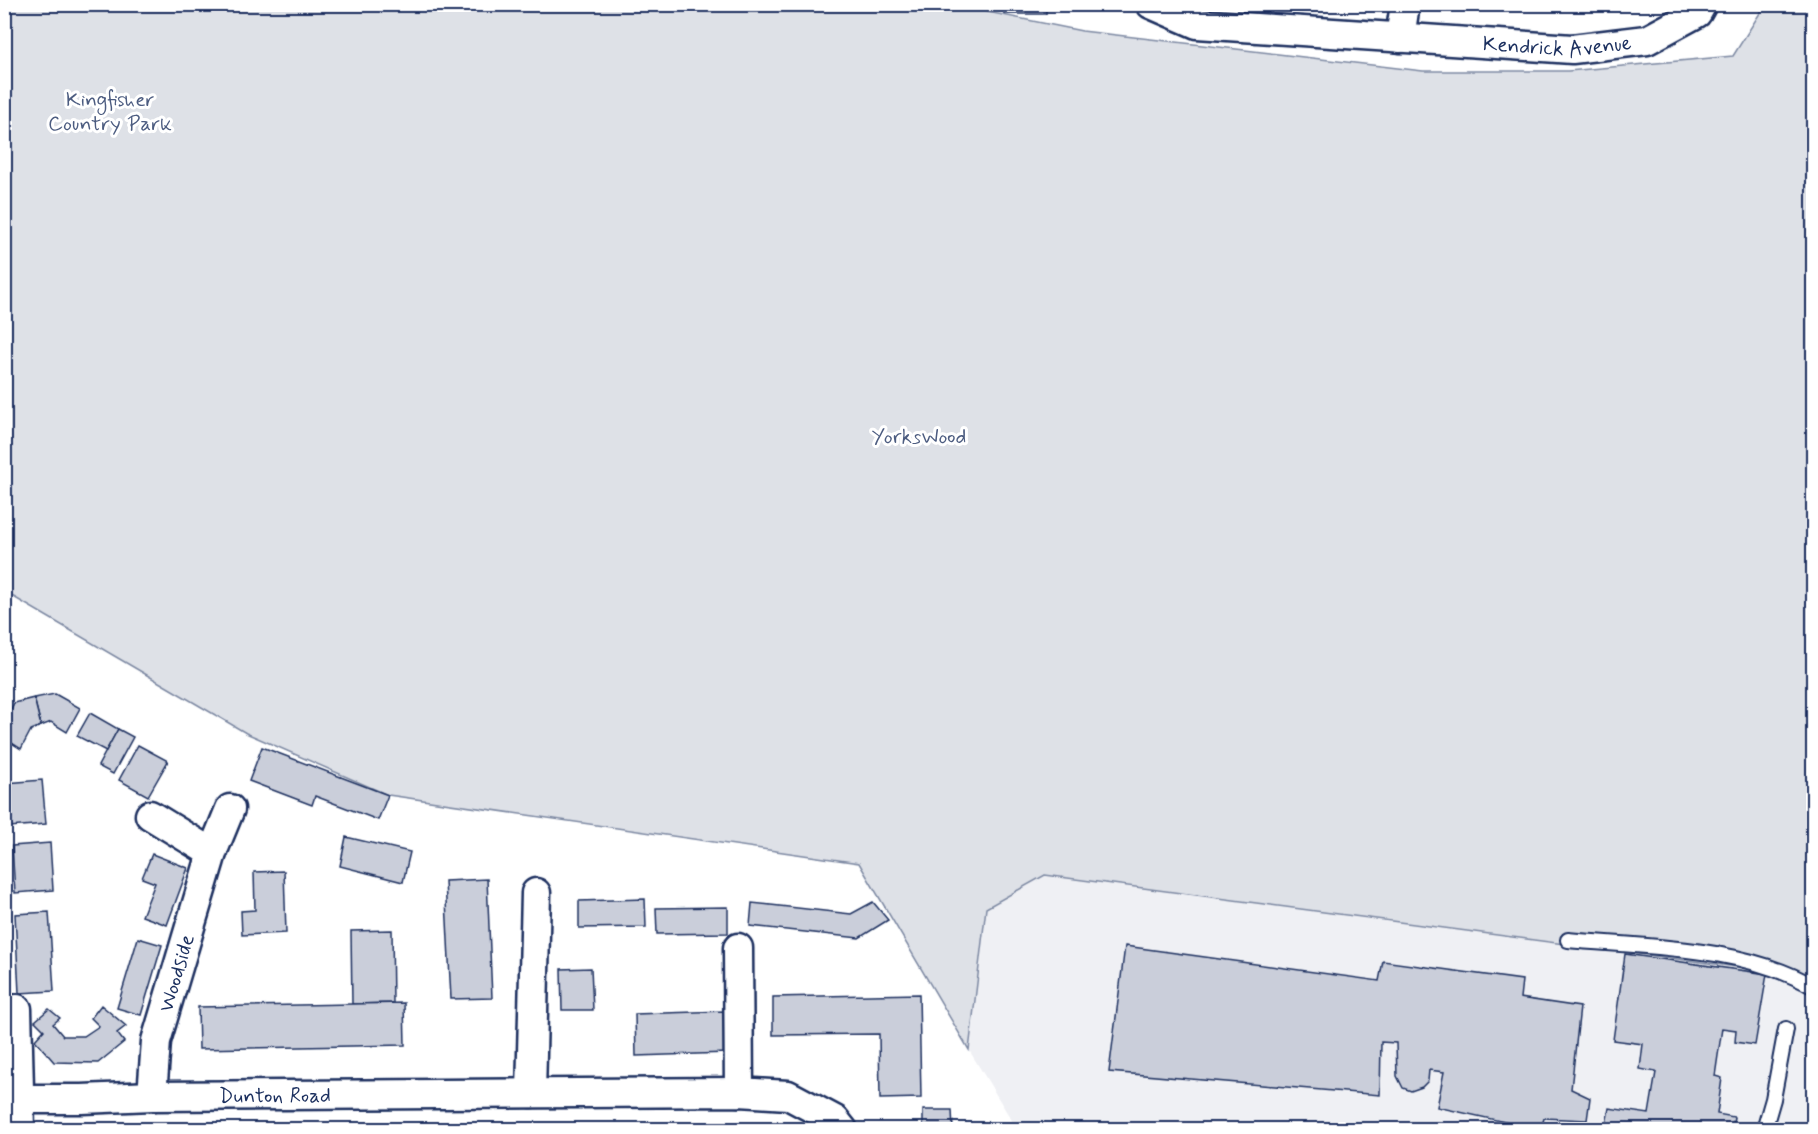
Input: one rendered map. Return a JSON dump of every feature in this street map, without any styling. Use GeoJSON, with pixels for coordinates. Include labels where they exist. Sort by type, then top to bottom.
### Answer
{"type":"FeatureCollection","features":[{"type":"Feature","properties":{"kind":"street","name":"Kendrick Avenue"},"geometry":{"type":"LineString","coordinates":[[1151,4],[1197,24],[1572,49],[1647,40],[1697,13],[1702,4]]}},
{"type":"Feature","properties":{"kind":"street"},"geometry":{"type":"LineString","coordinates":[[1400,38],[1406,4]]}},
{"type":"Feature","properties":{"kind":"street","name":"Woodside"},"geometry":{"type":"LineString","coordinates":[[152,1096],[156,1041],[212,853],[230,809]]}},
{"type":"Feature","properties":{"kind":"street"},"geometry":{"type":"LineString","coordinates":[[150,815],[212,853]]}},
{"type":"Feature","properties":{"kind":"street"},"geometry":{"type":"LineString","coordinates":[[531,1094],[536,893]]}},
{"type":"Feature","properties":{"kind":"street"},"geometry":{"type":"LineString","coordinates":[[738,948],[739,1092]]}},
{"type":"Feature","properties":{"kind":"street"},"geometry":{"type":"LineString","coordinates":[[17,1009],[20,1130]]}},
{"type":"Feature","properties":{"kind":"street","name":"Dunton Road"},"geometry":{"type":"LineString","coordinates":[[20,1099],[739,1092],[788,1095],[835,1120],[843,1130]]}},
{"type":"Feature","properties":{"kind":"lane"},"geometry":{"type":"LineString","coordinates":[[1568,940],[1693,951],[1761,965],[1795,976],[1814,987]]}},
{"type":"Feature","properties":{"kind":"lane"},"geometry":{"type":"LineString","coordinates":[[1764,1130],[1773,1099],[1785,1029]]}},
{"type":"Feature","properties":{"kind":"path"},"geometry":{"type":"LineString","coordinates":[[4,934],[9,997],[17,1009]]}},
{"type":"Feature","properties":{"kind":"shaded area"},"geometry":{"type":"Polygon","coordinates":[[[1045,875],[1813,977],[1814,1082],[1808,1129],[1017,1129],[969,1050],[977,969],[986,908],[1045,875]]]}},
{"type":"Feature","properties":{"kind":"green space","name":"YorksWood"},"geometry":{"type":"Polygon","coordinates":[[[5,5],[953,5],[1082,31],[1423,71],[1568,71],[1733,56],[1765,5],[1813,5],[1813,977],[1045,875],[986,908],[969,1050],[859,863],[388,795],[246,733],[5,592],[5,5]]]}},
{"type":"Feature","properties":{"kind":"building"},"geometry":{"type":"Polygon","coordinates":[[[1004,4],[1046,4],[1046,14],[1004,14],[1004,4]]]}},
{"type":"Feature","properties":{"kind":"building"},"geometry":{"type":"Polygon","coordinates":[[[55,694],[80,708],[67,732],[51,722],[41,726],[34,698],[55,694]]]}},
{"type":"Feature","properties":{"kind":"building"},"geometry":{"type":"Polygon","coordinates":[[[34,698],[41,726],[31,730],[21,749],[4,738],[4,723],[14,703],[34,698]]]}},
{"type":"Feature","properties":{"kind":"building"},"geometry":{"type":"Polygon","coordinates":[[[90,713],[118,729],[106,751],[77,736],[90,713]]]}},
{"type":"Feature","properties":{"kind":"building"},"geometry":{"type":"Polygon","coordinates":[[[118,729],[133,737],[113,774],[98,766],[118,729]]]}},
{"type":"Feature","properties":{"kind":"building"},"geometry":{"type":"Polygon","coordinates":[[[138,745],[168,761],[148,796],[119,780],[138,745]]]}},
{"type":"Feature","properties":{"kind":"building"},"geometry":{"type":"Polygon","coordinates":[[[262,747],[388,795],[378,820],[315,796],[312,805],[249,781],[262,747]]]}},
{"type":"Feature","properties":{"kind":"building"},"geometry":{"type":"Polygon","coordinates":[[[42,780],[46,824],[9,827],[6,783],[42,780]]]}},
{"type":"Feature","properties":{"kind":"building"},"geometry":{"type":"Polygon","coordinates":[[[346,837],[410,852],[403,882],[340,866],[346,837]]]}},
{"type":"Feature","properties":{"kind":"building"},"geometry":{"type":"Polygon","coordinates":[[[50,843],[53,890],[15,893],[12,846],[50,843]]]}},
{"type":"Feature","properties":{"kind":"building"},"geometry":{"type":"Polygon","coordinates":[[[152,854],[188,868],[167,925],[142,916],[155,883],[142,878],[152,854]]]}},
{"type":"Feature","properties":{"kind":"building"},"geometry":{"type":"Polygon","coordinates":[[[284,871],[286,933],[242,935],[241,911],[255,910],[254,872],[284,871]]]}},
{"type":"Feature","properties":{"kind":"building"},"geometry":{"type":"Polygon","coordinates":[[[487,879],[492,998],[451,999],[445,881],[487,879]]]}},
{"type":"Feature","properties":{"kind":"building"},"geometry":{"type":"Polygon","coordinates":[[[645,899],[646,927],[579,928],[579,901],[645,899]]]}},
{"type":"Feature","properties":{"kind":"building"},"geometry":{"type":"Polygon","coordinates":[[[873,902],[888,920],[859,938],[750,926],[752,903],[851,914],[873,902]]]}},
{"type":"Feature","properties":{"kind":"building"},"geometry":{"type":"Polygon","coordinates":[[[728,907],[728,933],[657,934],[656,908],[728,907]]]}},
{"type":"Feature","properties":{"kind":"building"},"geometry":{"type":"Polygon","coordinates":[[[49,912],[54,991],[19,993],[15,914],[49,912]]]}},
{"type":"Feature","properties":{"kind":"building"},"geometry":{"type":"Polygon","coordinates":[[[392,930],[393,1003],[352,1004],[351,931],[392,930]]]}},
{"type":"Feature","properties":{"kind":"building"},"geometry":{"type":"Polygon","coordinates":[[[138,938],[162,945],[141,1015],[117,1008],[138,938]]]}},
{"type":"Feature","properties":{"kind":"building"},"geometry":{"type":"Polygon","coordinates":[[[1125,946],[1379,981],[1383,961],[1522,980],[1520,998],[1580,1007],[1571,1089],[1590,1098],[1587,1120],[1544,1118],[1541,1130],[1437,1107],[1444,1072],[1429,1070],[1428,1081],[1422,1087],[1411,1091],[1403,1088],[1397,1076],[1396,1043],[1381,1042],[1380,1095],[1109,1072],[1125,946]]]}},
{"type":"Feature","properties":{"kind":"building"},"geometry":{"type":"Polygon","coordinates":[[[1625,954],[1767,974],[1755,1045],[1735,1042],[1736,1030],[1722,1028],[1715,1076],[1722,1078],[1717,1114],[1734,1117],[1732,1130],[1605,1130],[1609,1108],[1649,1114],[1656,1072],[1640,1069],[1643,1044],[1613,1040],[1625,954]]]}},
{"type":"Feature","properties":{"kind":"building"},"geometry":{"type":"Polygon","coordinates":[[[591,968],[593,1010],[562,1010],[561,969],[591,968]]]}},
{"type":"Feature","properties":{"kind":"building"},"geometry":{"type":"Polygon","coordinates":[[[919,994],[921,1098],[880,1099],[879,1034],[773,1035],[773,997],[919,994]]]}},
{"type":"Feature","properties":{"kind":"building"},"geometry":{"type":"Polygon","coordinates":[[[404,1003],[405,1045],[199,1049],[198,1007],[404,1003]]]}},
{"type":"Feature","properties":{"kind":"building"},"geometry":{"type":"Polygon","coordinates":[[[101,1005],[126,1026],[117,1033],[124,1042],[98,1063],[54,1062],[35,1040],[44,1030],[35,1021],[49,1009],[60,1018],[53,1024],[63,1036],[84,1036],[99,1026],[91,1018],[101,1005]]]}},
{"type":"Feature","properties":{"kind":"building"},"geometry":{"type":"Polygon","coordinates":[[[725,1011],[727,1053],[636,1056],[635,1014],[725,1011]]]}},
{"type":"Feature","properties":{"kind":"building"},"geometry":{"type":"Polygon","coordinates":[[[923,1110],[952,1110],[953,1130],[923,1130],[923,1110]]]}},
{"type":"Feature","properties":{"kind":"park label","name":"Kingfisher Country Park"},"geometry":{"type":"Point","coordinates":[110,111]}}]}
